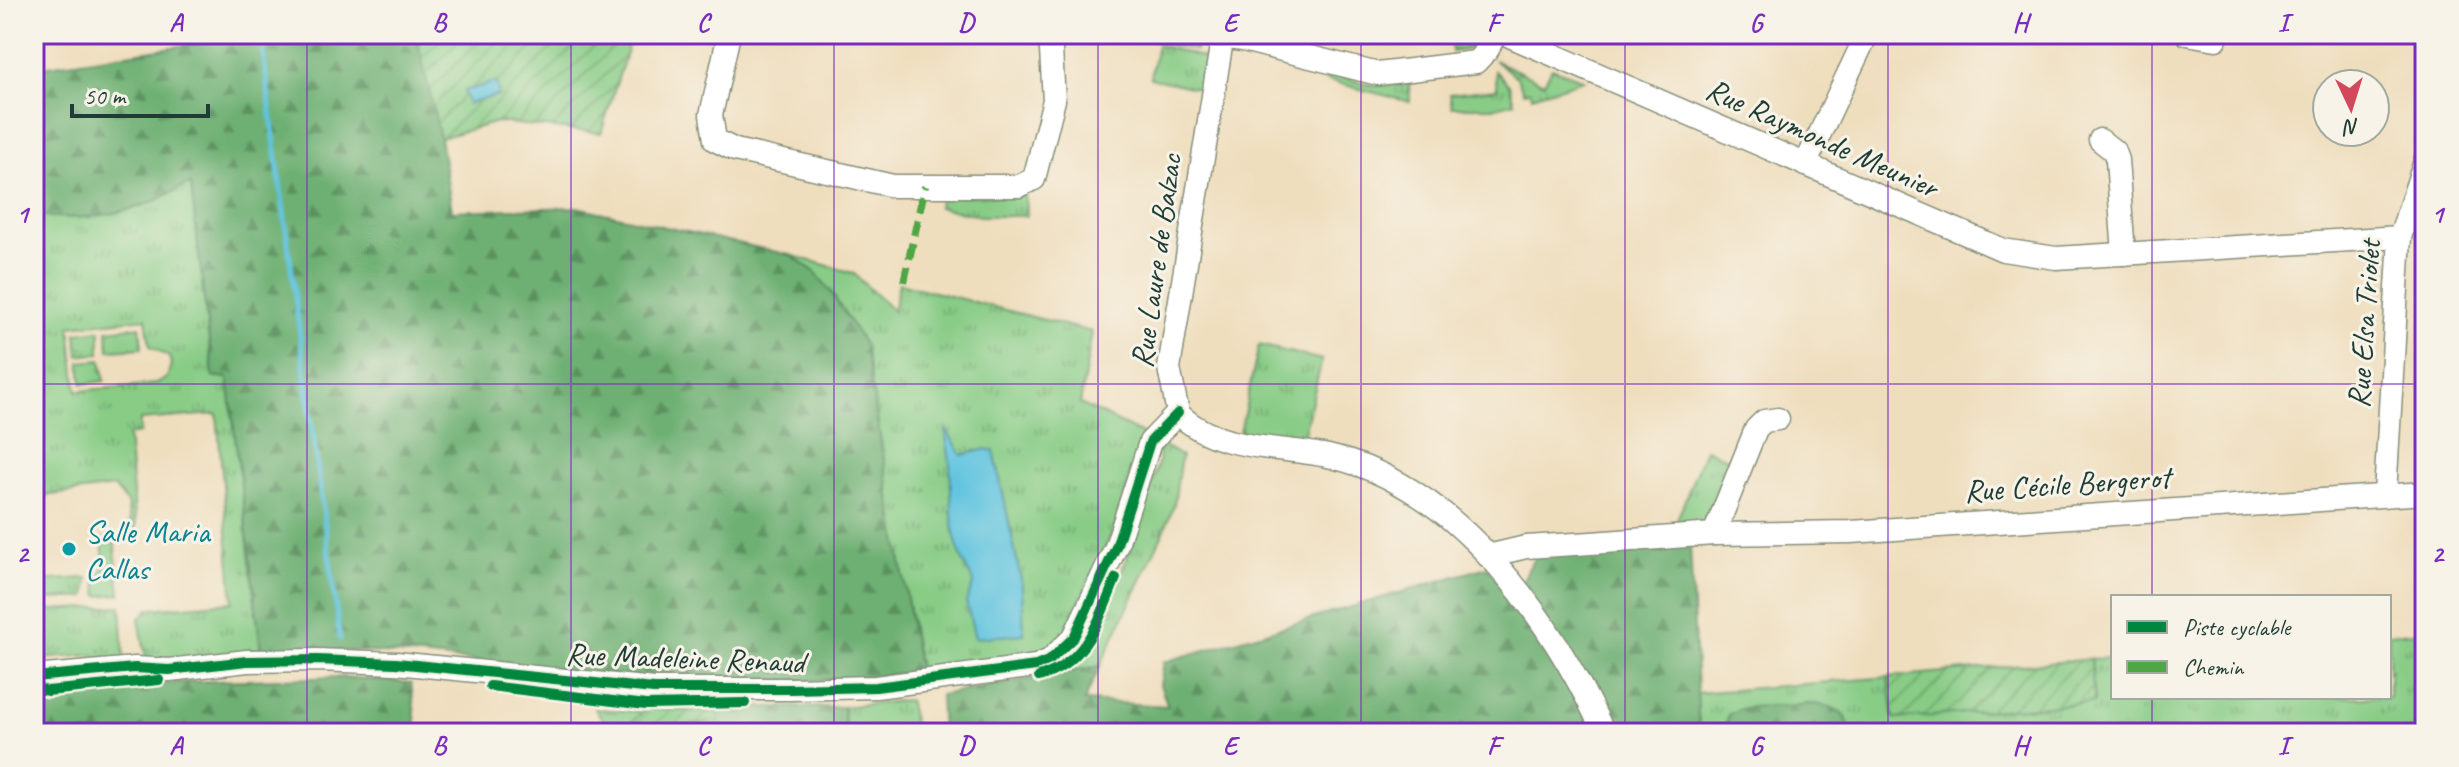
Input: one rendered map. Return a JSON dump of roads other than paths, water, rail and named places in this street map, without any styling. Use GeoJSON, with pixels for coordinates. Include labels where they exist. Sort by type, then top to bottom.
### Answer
{"type":"FeatureCollection","features":[{"type":"Feature","properties":{"kind":"street"},"geometry":{"type":"LineString","coordinates":[[729,34],[711,115],[715,140],[735,150],[882,184],[907,186],[1019,186],[1034,179],[1054,100],[1050,34]]}},
{"type":"Feature","properties":{"kind":"street"},"geometry":{"type":"LineString","coordinates":[[1195,34],[1243,40],[1378,74],[1476,62],[1488,49],[1495,34]]}},
{"type":"Feature","properties":{"kind":"street","name":"Rue Raymonde Meunier"},"geometry":{"type":"LineString","coordinates":[[1505,34],[2003,250],[2056,258],[2400,237]]}},
{"type":"Feature","properties":{"kind":"street"},"geometry":{"type":"LineString","coordinates":[[1805,165],[1867,34]]}},
{"type":"Feature","properties":{"kind":"street"},"geometry":{"type":"LineString","coordinates":[[2187,34],[2216,39]]}},
{"type":"Feature","properties":{"kind":"street","name":"Rue Laure de Balzac"},"geometry":{"type":"LineString","coordinates":[[1223,37],[1169,368],[1178,413],[1212,436],[1336,458],[1388,476],[1430,503],[1488,556],[1555,639],[1587,694],[1604,733]]}},
{"type":"Feature","properties":{"kind":"street"},"geometry":{"type":"LineString","coordinates":[[2100,140],[2114,151],[2117,160],[2124,254]]}},
{"type":"Feature","properties":{"kind":"street","name":"Rue Elsa Triolet"},"geometry":{"type":"LineString","coordinates":[[2385,495],[2400,237],[2425,161]]}},
{"type":"Feature","properties":{"kind":"street","name":"Rue Madeleine Renaud"},"geometry":{"type":"LineString","coordinates":[[34,677],[113,669],[169,670],[247,661],[317,660],[396,663],[654,689],[790,689],[876,687],[1036,666],[1050,660],[1074,637],[1116,547],[1150,442],[1178,413]]}},
{"type":"Feature","properties":{"kind":"street"},"geometry":{"type":"LineString","coordinates":[[1714,534],[1756,429],[1764,421],[1778,419]]}},
{"type":"Feature","properties":{"kind":"street","name":"Rue Cécile Bergerot"},"geometry":{"type":"LineString","coordinates":[[1488,556],[1526,547],[1714,534],[1851,532],[2425,493]]}},
{"type":"Feature","properties":{"kind":"water"},"geometry":{"type":"Polygon","coordinates":[[[496,82],[499,95],[468,104],[464,91],[496,82]]]}},
{"type":"Feature","properties":{"kind":"water"},"geometry":{"type":"Polygon","coordinates":[[[946,429],[962,455],[986,449],[994,451],[1022,584],[1024,634],[975,638],[966,602],[974,582],[955,539],[946,429]]]}},
{"type":"Feature","properties":{"kind":"waterway"},"geometry":{"type":"LineString","coordinates":[[263,53],[340,639]]}},
{"type":"Feature","properties":{"kind":"place","name":"Salle Maria Callas"},"geometry":{"type":"Point","coordinates":[69,549]}}]}
